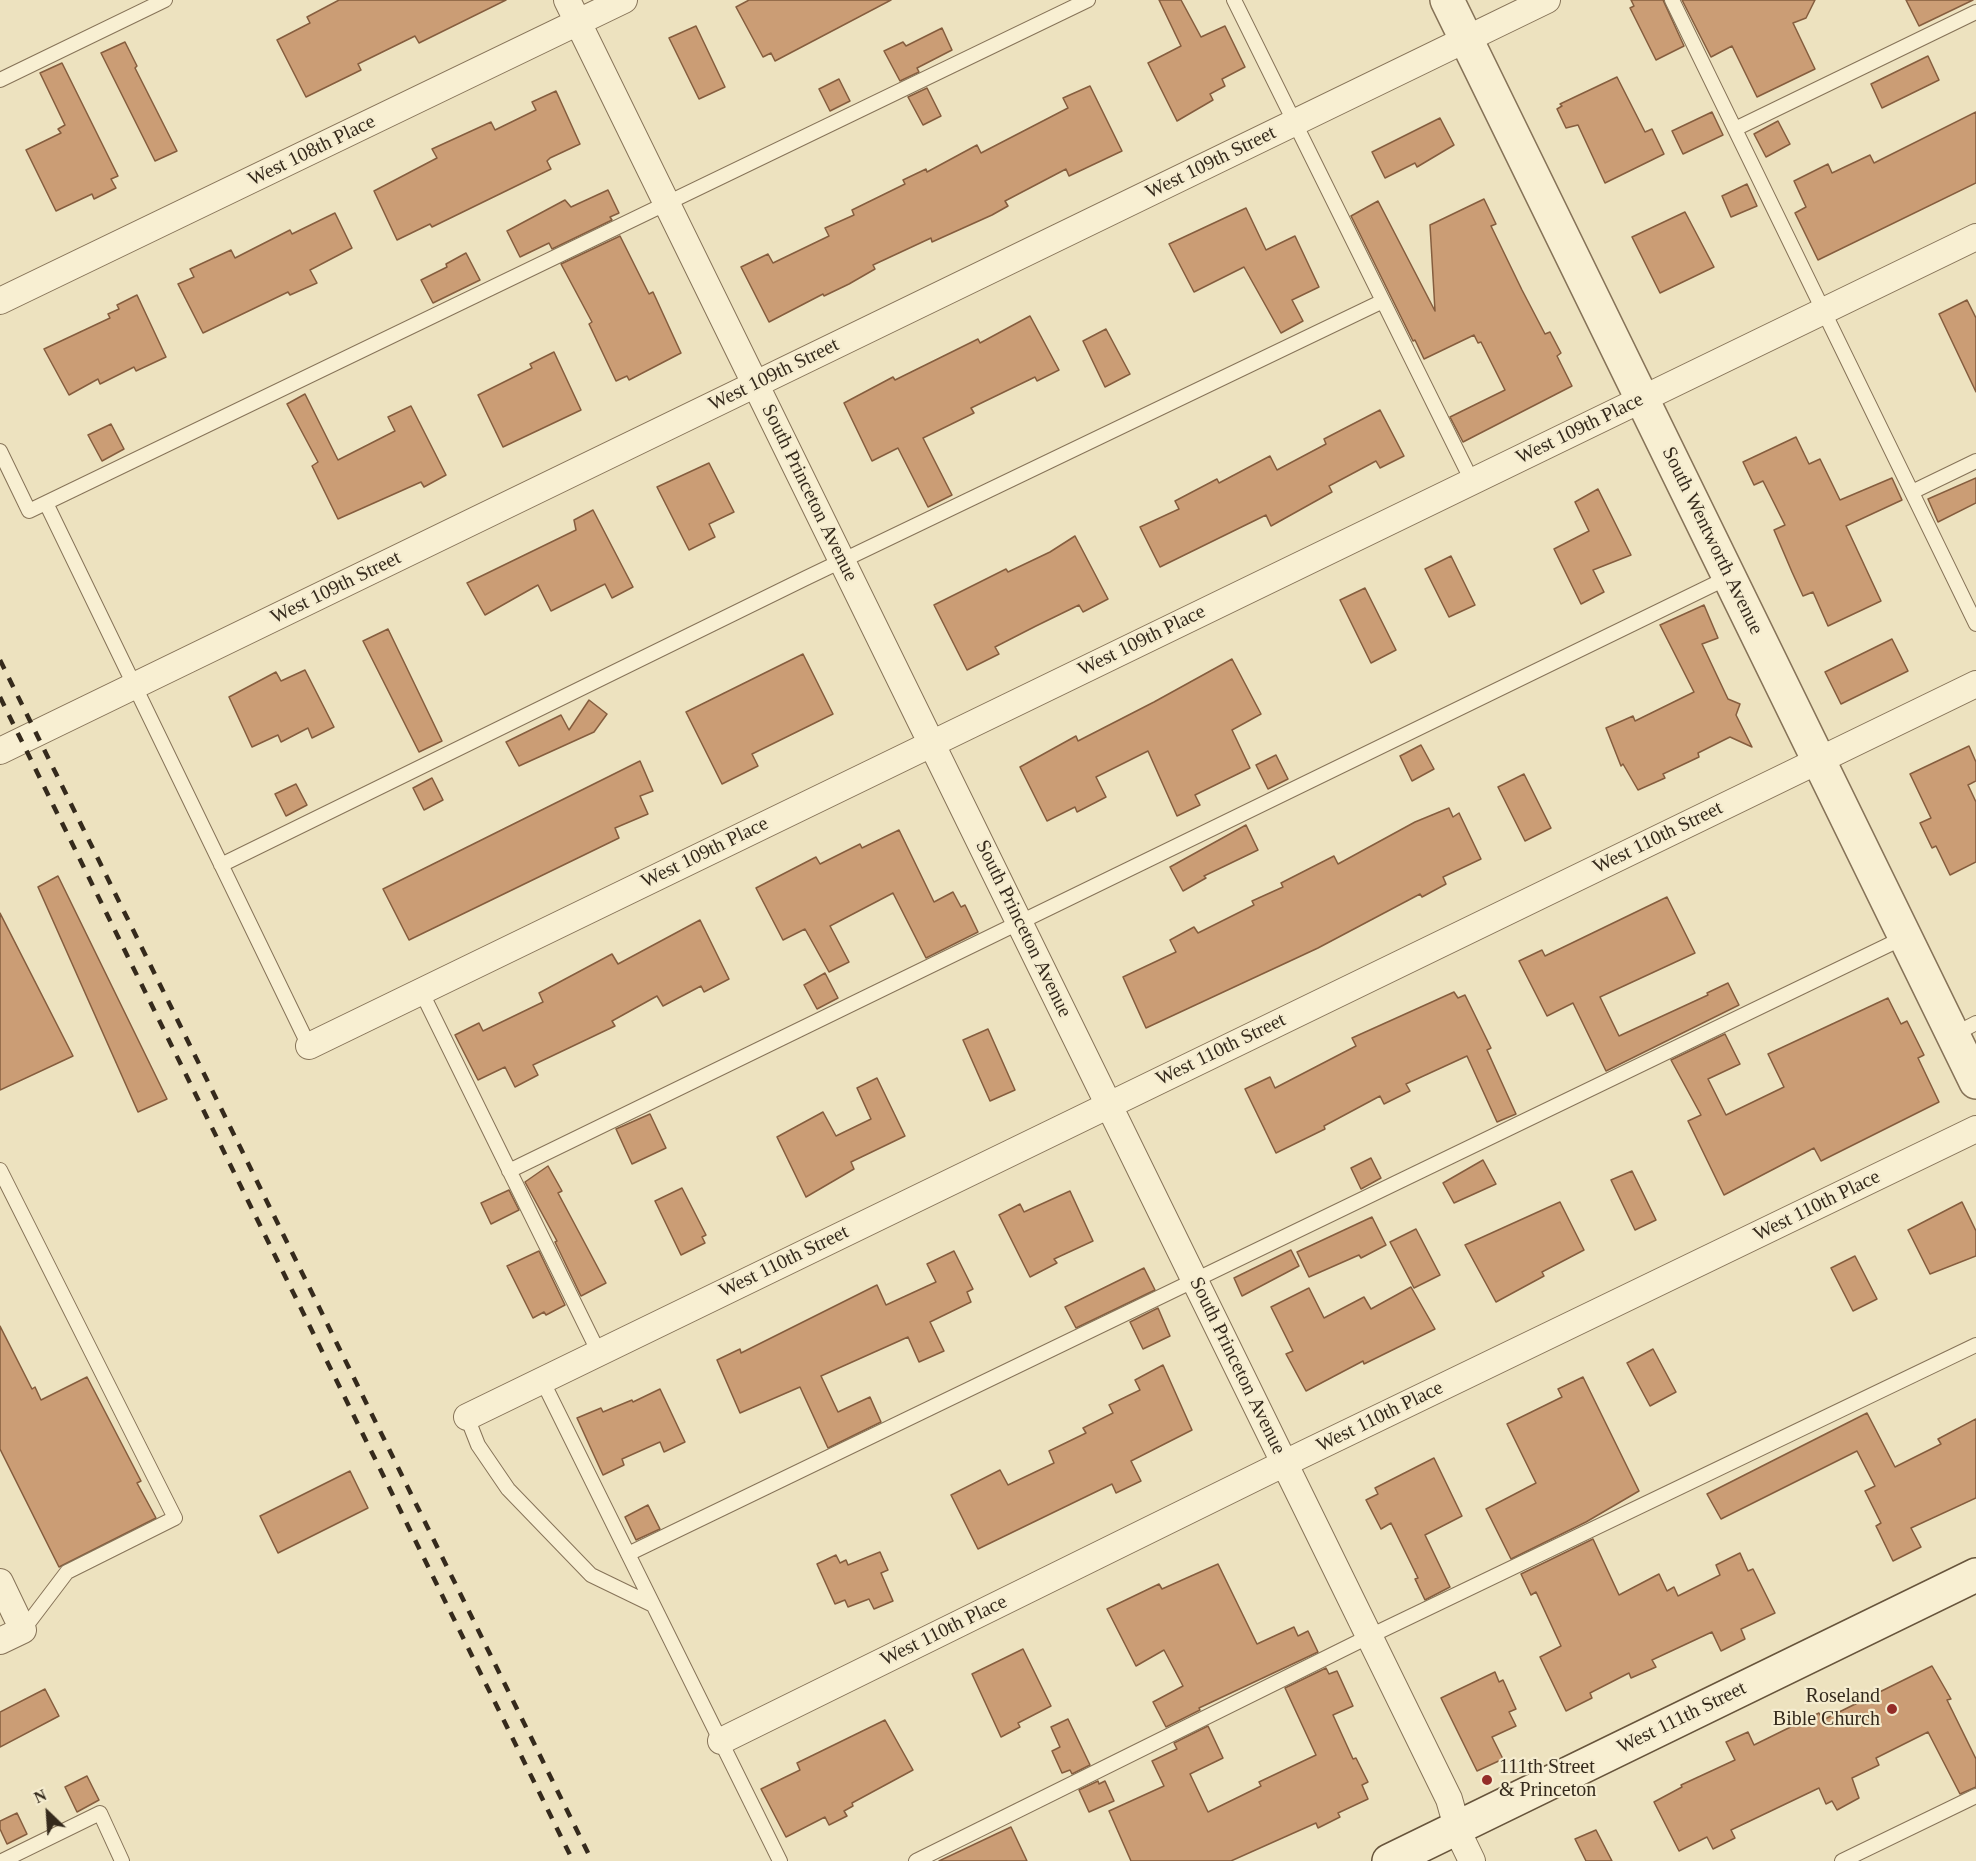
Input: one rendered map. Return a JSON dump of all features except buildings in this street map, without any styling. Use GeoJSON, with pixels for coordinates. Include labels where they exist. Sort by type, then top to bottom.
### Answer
{"type":"FeatureCollection","features":[{"type":"Feature","properties":{"kind":"street","name":"West 108th Place"},"geometry":{"type":"LineString","coordinates":[[0,301],[572,11],[624,0]]}},
{"type":"Feature","properties":{"kind":"street","name":"South Wentworth Avenue"},"geometry":{"type":"LineString","coordinates":[[1447,0],[1905,937],[1964,1029],[1976,1082]]}},
{"type":"Feature","properties":{"kind":"street","name":"West 109th Street"},"geometry":{"type":"LineString","coordinates":[[0,751],[1547,0]]}},
{"type":"Feature","properties":{"kind":"street","name":"South Princeton Avenue"},"geometry":{"type":"LineString","coordinates":[[572,11],[1449,1798],[1457,1827],[1472,1861]]}},
{"type":"Feature","properties":{"kind":"street","name":"West 109th Place"},"geometry":{"type":"LineString","coordinates":[[309,1046],[1976,237]]}},
{"type":"Feature","properties":{"kind":"street","name":"West 110th Street"},"geometry":{"type":"LineString","coordinates":[[467,1417],[1976,684]]}},
{"type":"Feature","properties":{"kind":"street","name":"West 110th Place"},"geometry":{"type":"LineString","coordinates":[[721,1741],[1285,1463],[1976,1129]]}},
{"type":"Feature","properties":{"kind":"street","name":"West 111th Street"},"geometry":{"type":"LineString","coordinates":[[1389,1861],[1976,1575]]}},
{"type":"Feature","properties":{"kind":"street"},"geometry":{"type":"LineString","coordinates":[[0,1582],[23,1630],[0,1641]]}},
{"type":"Feature","properties":{"kind":"lane"},"geometry":{"type":"LineString","coordinates":[[0,80],[165,0]]}},
{"type":"Feature","properties":{"kind":"lane"},"geometry":{"type":"LineString","coordinates":[[0,451],[29,511],[1088,0]]}},
{"type":"Feature","properties":{"kind":"lane"},"geometry":{"type":"LineString","coordinates":[[1234,0],[1472,481]]}},
{"type":"Feature","properties":{"kind":"lane"},"geometry":{"type":"LineString","coordinates":[[1672,0],[1976,624]]}},
{"type":"Feature","properties":{"kind":"lane"},"geometry":{"type":"LineString","coordinates":[[1735,129],[1976,12]]}},
{"type":"Feature","properties":{"kind":"lane"},"geometry":{"type":"LineString","coordinates":[[221,865],[842,561],[1383,302]]}},
{"type":"Feature","properties":{"kind":"lane"},"geometry":{"type":"LineString","coordinates":[[1912,492],[1976,461]]}},
{"type":"Feature","properties":{"kind":"lane"},"geometry":{"type":"LineString","coordinates":[[46,503],[309,1046]]}},
{"type":"Feature","properties":{"kind":"lane"},"geometry":{"type":"LineString","coordinates":[[509,1171],[1729,577]]}},
{"type":"Feature","properties":{"kind":"lane"},"geometry":{"type":"LineString","coordinates":[[628,1554],[1905,937]]}},
{"type":"Feature","properties":{"kind":"lane"},"geometry":{"type":"LineString","coordinates":[[421,991],[599,1353]]}},
{"type":"Feature","properties":{"kind":"lane"},"geometry":{"type":"LineString","coordinates":[[0,1170],[175,1518],[67,1572],[23,1630]]}},
{"type":"Feature","properties":{"kind":"lane"},"geometry":{"type":"LineString","coordinates":[[916,1861],[1370,1636],[1976,1345]]}},
{"type":"Feature","properties":{"kind":"lane"},"geometry":{"type":"LineString","coordinates":[[542,1380],[780,1861]]}},
{"type":"Feature","properties":{"kind":"lane"},"geometry":{"type":"LineString","coordinates":[[467,1417],[478,1445],[508,1489],[591,1575],[653,1605]]}},
{"type":"Feature","properties":{"kind":"lane"},"geometry":{"type":"LineString","coordinates":[[1842,1861],[1976,1796]]}},
{"type":"Feature","properties":{"kind":"lane"},"geometry":{"type":"LineString","coordinates":[[2,1861],[100,1813],[122,1861]]}},
{"type":"Feature","properties":{"kind":"railway"},"geometry":{"type":"LineString","coordinates":[[0,660],[592,1861]]}},
{"type":"Feature","properties":{"kind":"railway"},"geometry":{"type":"LineString","coordinates":[[0,697],[573,1861]]}},
{"type":"Feature","properties":{"kind":"place","name":"Roseland Bible Church"},"geometry":{"type":"Point","coordinates":[1892,1709]}},
{"type":"Feature","properties":{"kind":"place","name":"111th Street & Princeton"},"geometry":{"type":"Point","coordinates":[1487,1780]}}]}
